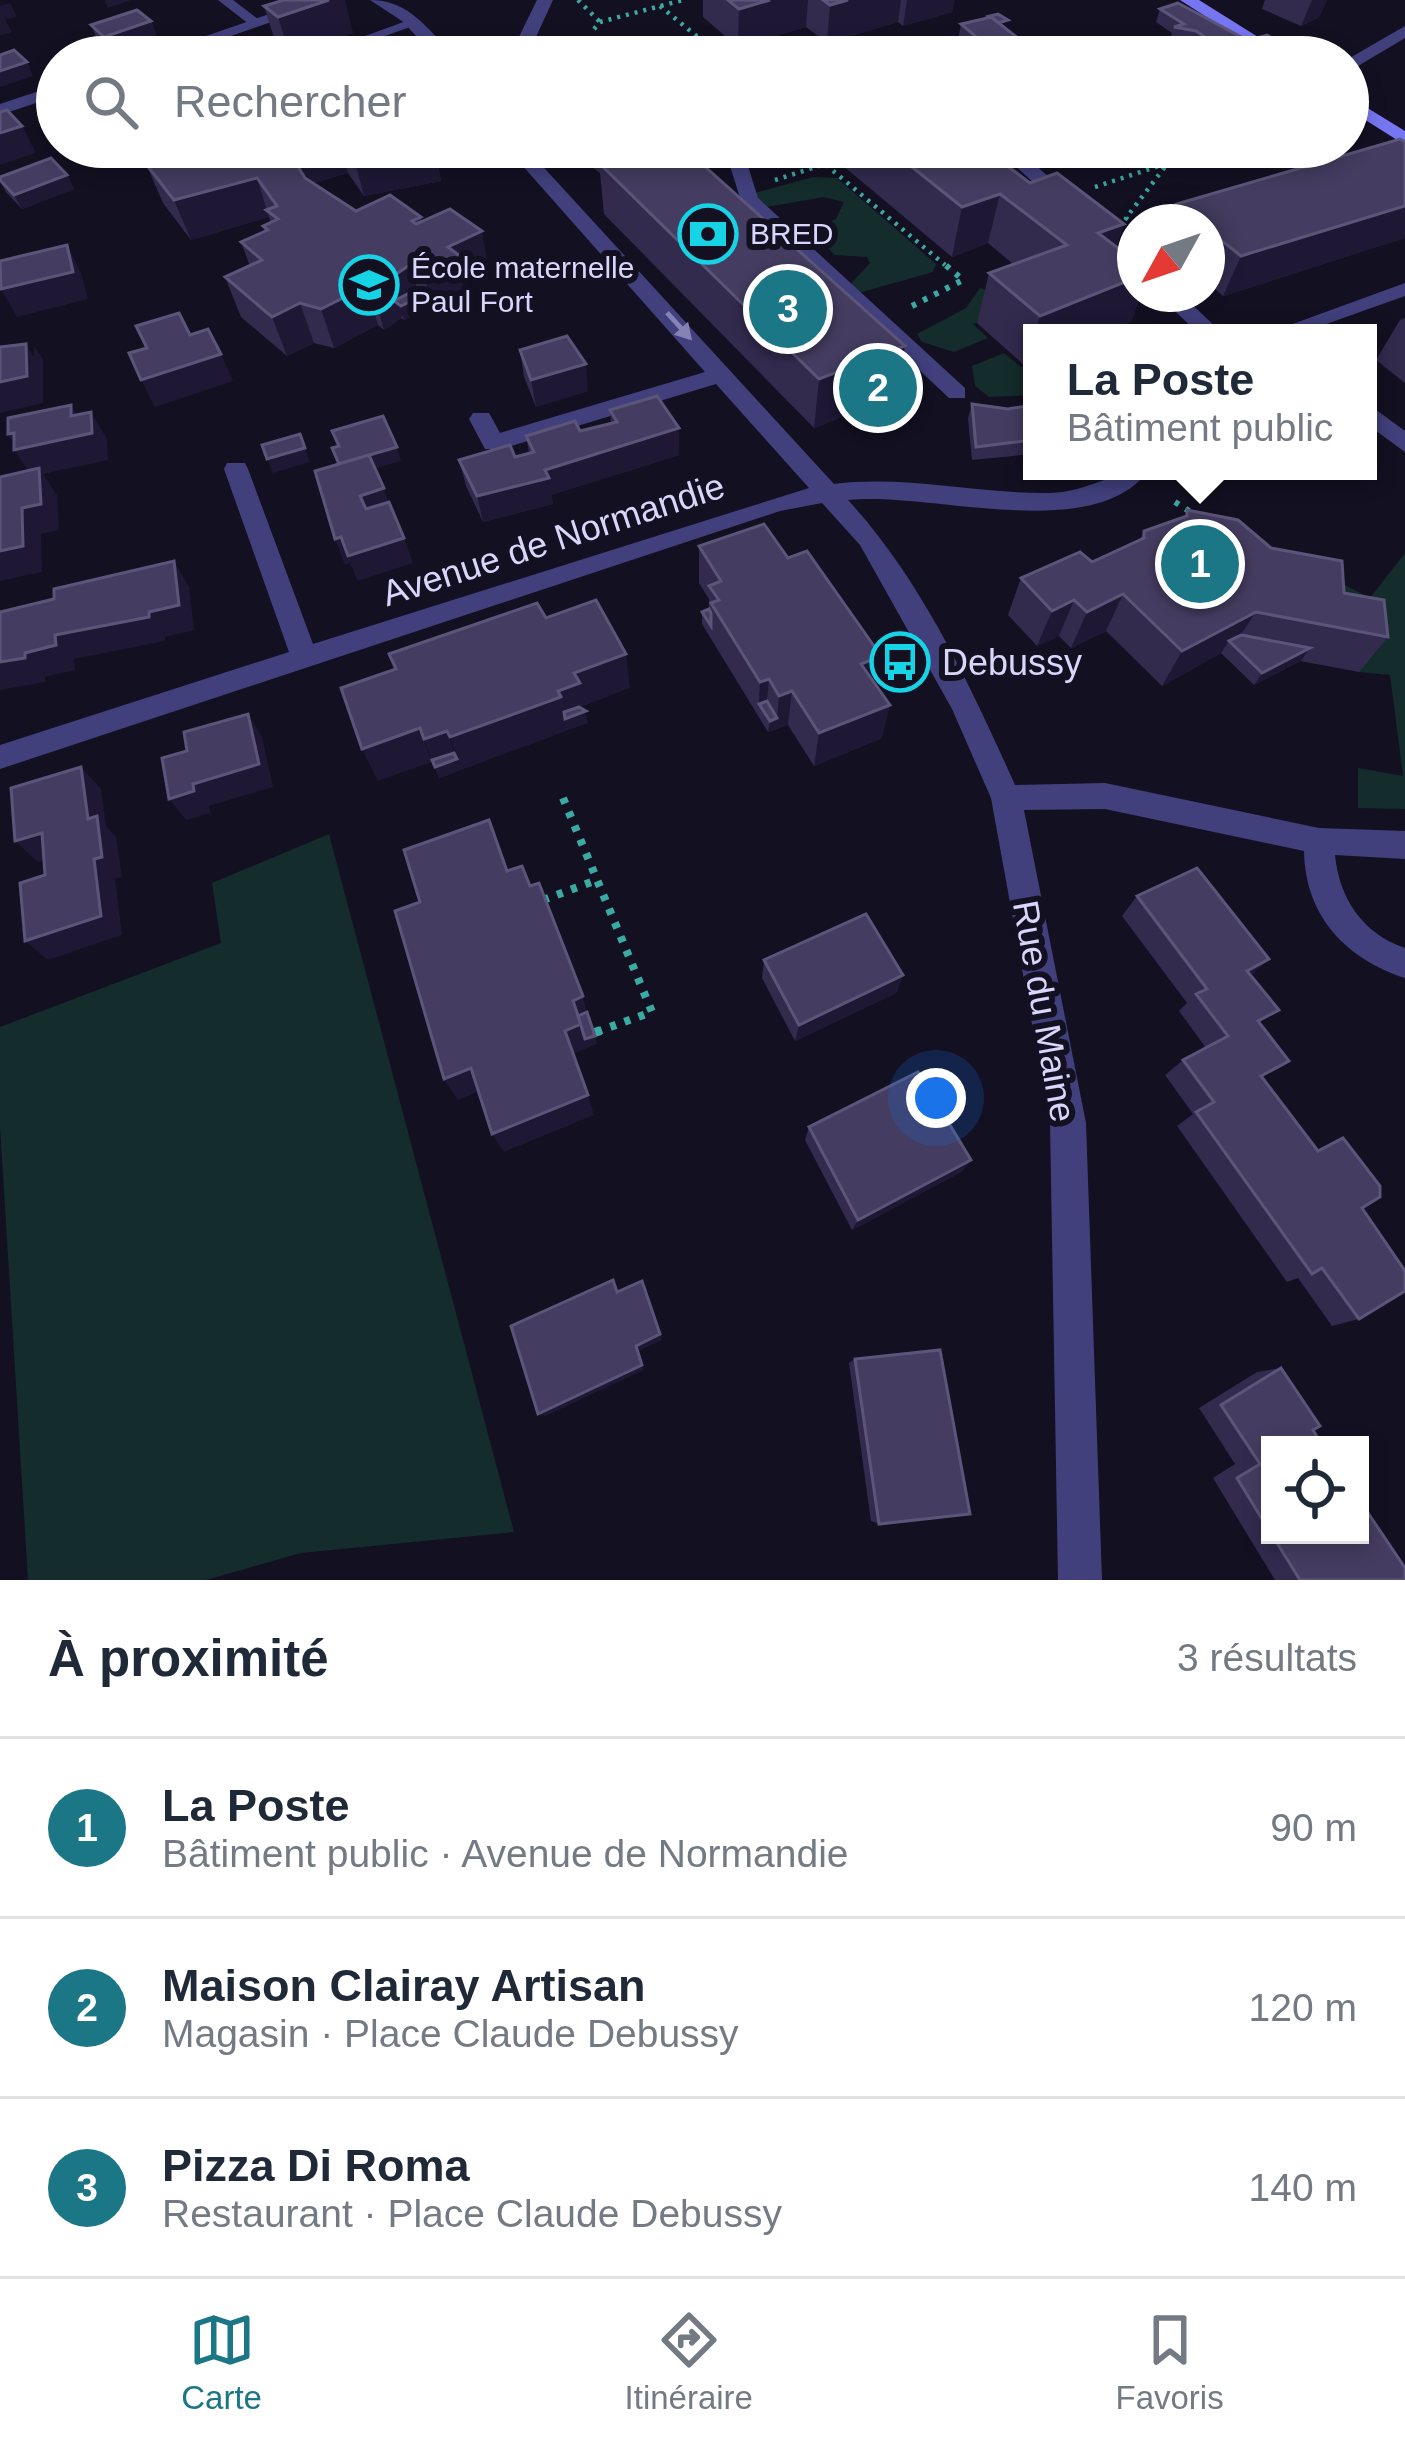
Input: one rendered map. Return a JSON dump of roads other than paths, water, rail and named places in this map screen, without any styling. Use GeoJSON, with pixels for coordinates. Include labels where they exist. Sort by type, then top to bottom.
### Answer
{"type":"FeatureCollection","features":[{"type":"Feature","properties":{"kind":"street"},"geometry":{"type":"LineString","coordinates":[[378,0],[426,36]]}},
{"type":"Feature","properties":{"kind":"street"},"geometry":{"type":"LineString","coordinates":[[528,36],[545,0]]}},
{"type":"Feature","properties":{"kind":"street"},"geometry":{"type":"LineString","coordinates":[[1188,0],[1247,36]]}},
{"type":"Feature","properties":{"kind":"street"},"geometry":{"type":"LineString","coordinates":[[215,36],[319,1]]}},
{"type":"Feature","properties":{"kind":"street"},"geometry":{"type":"LineString","coordinates":[[1369,54],[1405,31]]}},
{"type":"Feature","properties":{"kind":"street"},"geometry":{"type":"LineString","coordinates":[[0,110],[36,97]]}},
{"type":"Feature","properties":{"kind":"street"},"geometry":{"type":"LineString","coordinates":[[1369,115],[1405,139]]}},
{"type":"Feature","properties":{"kind":"street","name":"Rue du Maine"},"geometry":{"type":"LineString","coordinates":[[534,168],[830,491],[868,539],[965,706],[1006,798],[1068,1123],[1080,1580]]}},
{"type":"Feature","properties":{"kind":"street"},"geometry":{"type":"LineString","coordinates":[[739,168],[749,200],[957,393]]}},
{"type":"Feature","properties":{"kind":"street"},"geometry":{"type":"LineString","coordinates":[[1027,168],[1090,224]]}},
{"type":"Feature","properties":{"kind":"street"},"geometry":{"type":"LineString","coordinates":[[1306,324],[1405,290]]}},
{"type":"Feature","properties":{"kind":"street"},"geometry":{"type":"LineString","coordinates":[[481,418],[493,443],[722,374]]}},
{"type":"Feature","properties":{"kind":"street"},"geometry":{"type":"LineString","coordinates":[[1377,420],[1405,444]]}},
{"type":"Feature","properties":{"kind":"street"},"geometry":{"type":"LineString","coordinates":[[236,469],[305,659]]}},
{"type":"Feature","properties":{"kind":"street","name":"Avenue de Normandie"},"geometry":{"type":"LineString","coordinates":[[0,758],[777,503],[830,491],[903,489],[1058,502],[1094,496],[1121,480]]}},
{"type":"Feature","properties":{"kind":"street"},"geometry":{"type":"LineString","coordinates":[[1006,798],[1105,796],[1319,841],[1403,847]]}},
{"type":"Feature","properties":{"kind":"street"},"geometry":{"type":"LineString","coordinates":[[1319,841],[1317,873],[1333,910],[1374,956],[1405,963]]}},
{"type":"Feature","properties":{"kind":"lane"},"geometry":{"type":"LineString","coordinates":[[225,0],[255,22]]}},
{"type":"Feature","properties":{"kind":"lane"},"geometry":{"type":"LineString","coordinates":[[375,36],[414,23]]}},
{"type":"Feature","properties":{"kind":"place","name":"BRED"},"geometry":{"type":"Point","coordinates":[708,234]}},
{"type":"Feature","properties":{"kind":"place","name":"École maternelle Paul Fort"},"geometry":{"type":"Point","coordinates":[369,285]}},
{"type":"Feature","properties":{"kind":"place","name":"Pizza Di Roma"},"geometry":{"type":"Point","coordinates":[788,309]}},
{"type":"Feature","properties":{"kind":"place","name":"Maison Clairay Artisan"},"geometry":{"type":"Point","coordinates":[878,388]}},
{"type":"Feature","properties":{"kind":"place","name":"La Poste"},"geometry":{"type":"Point","coordinates":[1200,564]}},
{"type":"Feature","properties":{"kind":"place","name":"Debussy"},"geometry":{"type":"Point","coordinates":[900,662]}}]}
